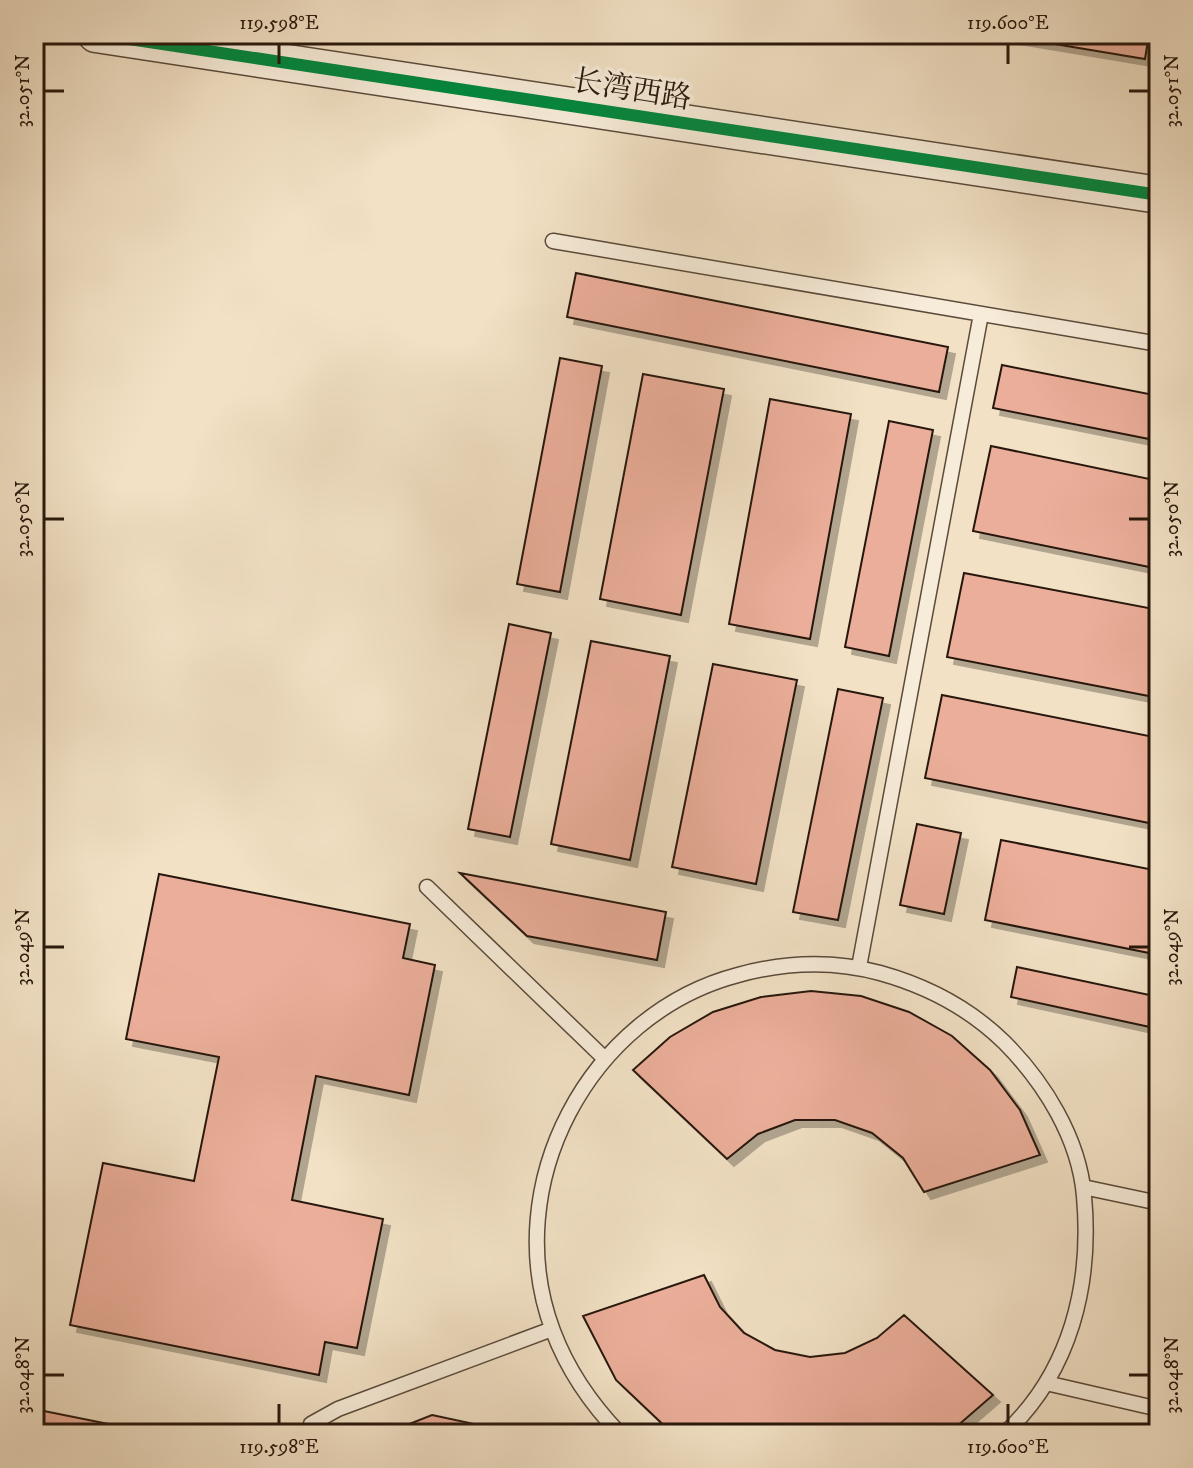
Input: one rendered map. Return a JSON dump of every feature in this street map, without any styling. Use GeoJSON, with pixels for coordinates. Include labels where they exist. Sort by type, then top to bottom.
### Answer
{"type":"FeatureCollection","features":[{"type":"Feature","properties":{"kind":"street","name":"长湾西路"},"geometry":{"type":"LineString","coordinates":[[96,34],[1159,195]]}},
{"type":"Feature","properties":{"kind":"lane"},"geometry":{"type":"LineString","coordinates":[[553,241],[1159,344]]}},
{"type":"Feature","properties":{"kind":"lane"},"geometry":{"type":"LineString","coordinates":[[859,967],[981,314]]}},
{"type":"Feature","properties":{"kind":"lane"},"geometry":{"type":"LineString","coordinates":[[427,887],[604,1058]]}},
{"type":"Feature","properties":{"kind":"lane"},"geometry":{"type":"LineString","coordinates":[[620,1434],[597,1409],[571,1371],[552,1329],[540,1283],[537,1247],[541,1187],[554,1141],[575,1097],[604,1058],[638,1026],[676,999],[719,980],[765,968],[812,963],[859,967],[905,980],[949,999],[988,1026],[1022,1060],[1050,1098],[1070,1141],[1083,1187],[1088,1238],[1083,1289],[1069,1338],[1046,1383],[1004,1434]]}},
{"type":"Feature","properties":{"kind":"lane"},"geometry":{"type":"LineString","coordinates":[[1083,1187],[1159,1203]]}},
{"type":"Feature","properties":{"kind":"lane"},"geometry":{"type":"LineString","coordinates":[[311,1424],[338,1409],[552,1329]]}},
{"type":"Feature","properties":{"kind":"lane"},"geometry":{"type":"LineString","coordinates":[[1046,1383],[1159,1409]]}},
{"type":"Feature","properties":{"kind":"building"},"geometry":{"type":"Polygon","coordinates":[[[994,34],[1149,34],[1145,59],[994,34]]]}},
{"type":"Feature","properties":{"kind":"building"},"geometry":{"type":"Polygon","coordinates":[[[576,273],[948,347],[939,392],[567,317],[576,273]]]}},
{"type":"Feature","properties":{"kind":"building"},"geometry":{"type":"Polygon","coordinates":[[[560,358],[602,366],[560,592],[517,584],[560,358]]]}},
{"type":"Feature","properties":{"kind":"building"},"geometry":{"type":"Polygon","coordinates":[[[1002,365],[1159,396],[1159,441],[993,408],[1002,365]]]}},
{"type":"Feature","properties":{"kind":"building"},"geometry":{"type":"Polygon","coordinates":[[[643,374],[724,389],[681,615],[600,599],[643,374]]]}},
{"type":"Feature","properties":{"kind":"building"},"geometry":{"type":"Polygon","coordinates":[[[770,399],[851,414],[810,639],[729,624],[770,399]]]}},
{"type":"Feature","properties":{"kind":"building"},"geometry":{"type":"Polygon","coordinates":[[[889,421],[933,430],[889,656],[845,647],[889,421]]]}},
{"type":"Feature","properties":{"kind":"building"},"geometry":{"type":"Polygon","coordinates":[[[991,446],[1159,481],[1159,569],[973,531],[991,446]]]}},
{"type":"Feature","properties":{"kind":"building"},"geometry":{"type":"Polygon","coordinates":[[[964,573],[1159,610],[1159,698],[947,657],[964,573]]]}},
{"type":"Feature","properties":{"kind":"building"},"geometry":{"type":"Polygon","coordinates":[[[509,624],[551,633],[510,837],[468,829],[509,624]]]}},
{"type":"Feature","properties":{"kind":"building"},"geometry":{"type":"Polygon","coordinates":[[[591,641],[670,656],[630,860],[551,844],[591,641]]]}},
{"type":"Feature","properties":{"kind":"building"},"geometry":{"type":"Polygon","coordinates":[[[713,664],[797,680],[756,884],[672,867],[713,664]]]}},
{"type":"Feature","properties":{"kind":"building"},"geometry":{"type":"Polygon","coordinates":[[[838,689],[883,698],[838,920],[793,912],[838,689]]]}},
{"type":"Feature","properties":{"kind":"building"},"geometry":{"type":"Polygon","coordinates":[[[942,695],[1159,738],[1159,825],[925,778],[942,695]]]}},
{"type":"Feature","properties":{"kind":"building"},"geometry":{"type":"Polygon","coordinates":[[[917,824],[961,833],[944,914],[900,905],[917,824]]]}},
{"type":"Feature","properties":{"kind":"building"},"geometry":{"type":"Polygon","coordinates":[[[1001,840],[1159,871],[1159,955],[985,920],[1001,840]]]}},
{"type":"Feature","properties":{"kind":"building"},"geometry":{"type":"Polygon","coordinates":[[[460,873],[666,912],[657,960],[527,936],[460,873]]]}},
{"type":"Feature","properties":{"kind":"building"},"geometry":{"type":"Polygon","coordinates":[[[159,874],[410,924],[403,958],[435,965],[409,1095],[316,1076],[292,1200],[383,1219],[357,1348],[325,1342],[319,1375],[70,1325],[103,1163],[194,1181],[219,1057],[126,1039],[159,874]]]}},
{"type":"Feature","properties":{"kind":"building"},"geometry":{"type":"Polygon","coordinates":[[[1017,967],[1159,997],[1159,1029],[1011,997],[1017,967]]]}},
{"type":"Feature","properties":{"kind":"building"},"geometry":{"type":"Polygon","coordinates":[[[811,991],[861,996],[909,1012],[952,1036],[990,1070],[1020,1110],[1040,1155],[924,1192],[903,1158],[872,1133],[835,1120],[795,1120],[758,1134],[727,1159],[633,1070],[670,1037],[713,1012],[761,997],[811,991]]]}},
{"type":"Feature","properties":{"kind":"building"},"geometry":{"type":"Polygon","coordinates":[[[704,1275],[720,1307],[744,1333],[775,1350],[810,1357],[845,1353],[877,1338],[904,1315],[993,1395],[948,1434],[673,1434],[616,1380],[583,1316],[704,1275]]]}},
{"type":"Feature","properties":{"kind":"building"},"geometry":{"type":"Polygon","coordinates":[[[34,1409],[158,1434],[34,1434],[34,1409]]]}},
{"type":"Feature","properties":{"kind":"building"},"geometry":{"type":"Polygon","coordinates":[[[432,1415],[521,1434],[384,1434],[432,1415]]]}},
{"type":"Feature","properties":{"kind":"cycle path"},"geometry":{"type":"LineString","coordinates":[[96,34],[1159,195]]}}]}
